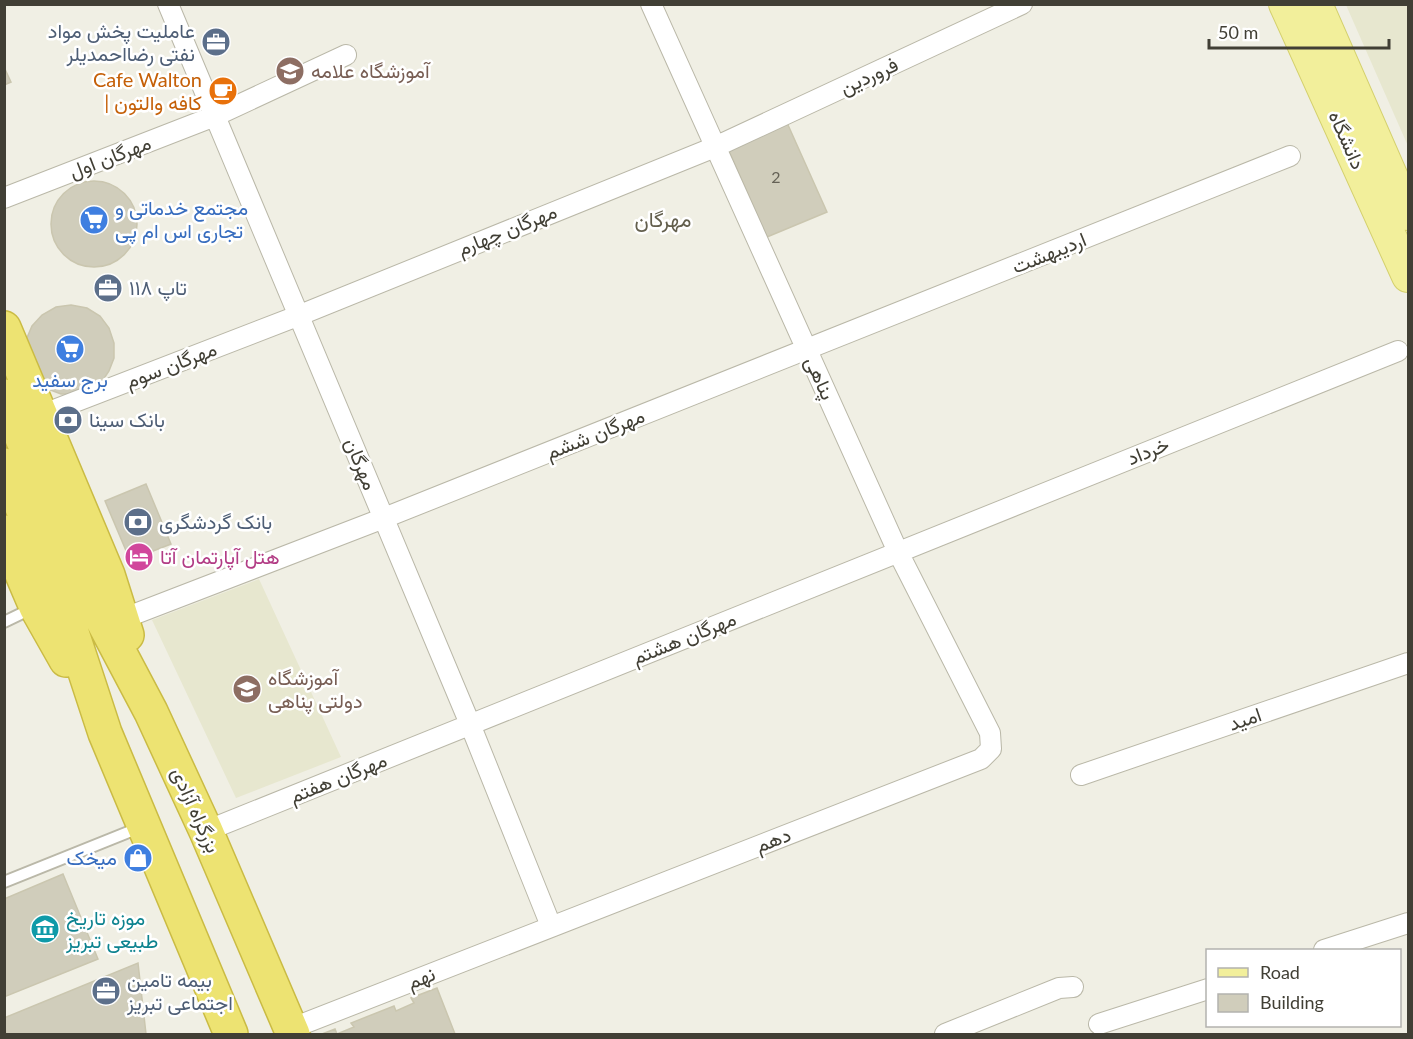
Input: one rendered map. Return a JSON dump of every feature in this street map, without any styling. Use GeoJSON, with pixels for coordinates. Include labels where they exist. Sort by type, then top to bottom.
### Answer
{"type":"FeatureCollection","features":[{"type":"Feature","properties":{"kind":"highway"},"geometry":{"type":"LineString","coordinates":[[4,328],[108,575],[151,712]]}},
{"type":"Feature","properties":{"kind":"highway"},"geometry":{"type":"LineString","coordinates":[[4,396],[62,600],[105,733],[231,1035]]}},
{"type":"Feature","properties":{"kind":"highway"},"geometry":{"type":"LineString","coordinates":[[4,465],[62,600]]}},
{"type":"Feature","properties":{"kind":"highway"},"geometry":{"type":"LineString","coordinates":[[4,532],[62,600]]}},
{"type":"Feature","properties":{"kind":"highway","name":"بزرگراه آزادی"},"geometry":{"type":"LineString","coordinates":[[62,600],[151,712],[206,831],[292,1032]]}},
{"type":"Feature","properties":{"kind":"main road","name":"دانشگاه"},"geometry":{"type":"LineString","coordinates":[[1285,4],[1408,276]]}},
{"type":"Feature","properties":{"kind":"main road","name":"دانشگاه"},"geometry":{"type":"LineString","coordinates":[[1316,4],[1408,214]]}},
{"type":"Feature","properties":{"kind":"street","name":"مهرگان"},"geometry":{"type":"LineString","coordinates":[[168,4],[471,724],[551,926]]}},
{"type":"Feature","properties":{"kind":"street","name":"پناهی"},"geometry":{"type":"LineString","coordinates":[[651,4],[898,552],[990,733],[991,749]]}},
{"type":"Feature","properties":{"kind":"street","name":"فروردین"},"geometry":{"type":"LineString","coordinates":[[715,147],[1022,4]]}},
{"type":"Feature","properties":{"kind":"street","name":"مهرگان اول"},"geometry":{"type":"LineString","coordinates":[[4,198],[215,116],[346,55]]}},
{"type":"Feature","properties":{"kind":"street","name":"مهرگان چهارم"},"geometry":{"type":"LineString","coordinates":[[300,315],[715,147]]}},
{"type":"Feature","properties":{"kind":"street","name":"اردیبهشت"},"geometry":{"type":"LineString","coordinates":[[807,350],[1290,156]]}},
{"type":"Feature","properties":{"kind":"street","name":"مهرگان سوم"},"geometry":{"type":"LineString","coordinates":[[41,415],[300,315]]}},
{"type":"Feature","properties":{"kind":"street","name":"مهرگان ششم"},"geometry":{"type":"LineString","coordinates":[[122,619],[807,350]]}},
{"type":"Feature","properties":{"kind":"street","name":"خرداد"},"geometry":{"type":"LineString","coordinates":[[898,552],[1398,351]]}},
{"type":"Feature","properties":{"kind":"street","name":"مهرگان هشتم"},"geometry":{"type":"LineString","coordinates":[[471,724],[898,552]]}},
{"type":"Feature","properties":{"kind":"street","name":"امید"},"geometry":{"type":"LineString","coordinates":[[1081,775],[1408,663]]}},
{"type":"Feature","properties":{"kind":"street","name":"مهرگان هفتم"},"geometry":{"type":"LineString","coordinates":[[206,831],[471,724]]}},
{"type":"Feature","properties":{"kind":"street","name":"دهم"},"geometry":{"type":"LineString","coordinates":[[551,926],[981,759],[991,749]]}},
{"type":"Feature","properties":{"kind":"street"},"geometry":{"type":"LineString","coordinates":[[1330,949],[1408,923]]}},
{"type":"Feature","properties":{"kind":"street","name":"نهم"},"geometry":{"type":"LineString","coordinates":[[292,1032],[551,926]]}},
{"type":"Feature","properties":{"kind":"street"},"geometry":{"type":"LineString","coordinates":[[945,1035],[1059,988],[1073,987]]}},
{"type":"Feature","properties":{"kind":"street"},"geometry":{"type":"LineString","coordinates":[[1099,1024],[1206,990]]}},
{"type":"Feature","properties":{"kind":"lane"},"geometry":{"type":"LineString","coordinates":[[4,622],[62,600]]}},
{"type":"Feature","properties":{"kind":"lane"},"geometry":{"type":"LineString","coordinates":[[4,882],[144,826]]}},
{"type":"Feature","properties":{"kind":"shaded area"},"geometry":{"type":"Polygon","coordinates":[[[1346,5],[1408,5],[1408,146],[1346,5]]]}},
{"type":"Feature","properties":{"kind":"shaded area","name":"آموزشگاه دولتی پناهی"},"geometry":{"type":"Polygon","coordinates":[[[259,579],[341,757],[236,798],[152,620],[259,579]]]}},
{"type":"Feature","properties":{"kind":"building"},"geometry":{"type":"Polygon","coordinates":[[[4,67],[11,82],[4,85],[4,67]]]}},
{"type":"Feature","properties":{"kind":"building"},"geometry":{"type":"Polygon","coordinates":[[[784,116],[827,212],[767,237],[725,142],[784,116]]]}},
{"type":"Feature","properties":{"kind":"building","name":"مجتمع خدماتی و تجاری اس ام پی"},"geometry":{"type":"Polygon","coordinates":[[[94,181],[118,188],[130,200],[137,224],[130,248],[118,260],[94,267],[70,260],[58,248],[51,224],[58,200],[70,188],[94,181]]]}},
{"type":"Feature","properties":{"kind":"building","name":"برج سفید"},"geometry":{"type":"Polygon","coordinates":[[[71,305],[87,308],[100,316],[109,328],[114,343],[114,358],[101,383],[75,394],[61,394],[37,381],[26,340],[32,326],[42,315],[56,307],[71,305]]]}},
{"type":"Feature","properties":{"kind":"building","name":"بانک گردشگری"},"geometry":{"type":"Polygon","coordinates":[[[146,484],[171,544],[130,560],[105,501],[146,484]]]}},
{"type":"Feature","properties":{"kind":"building","name":"موزه تاریخ طبیعی تبریز"},"geometry":{"type":"Polygon","coordinates":[[[63,874],[98,959],[4,997],[4,899],[63,874]]]}},
{"type":"Feature","properties":{"kind":"building","name":"بیمه تامین اجتماعی تبریز"},"geometry":{"type":"Polygon","coordinates":[[[138,963],[146,1034],[6,1034],[4,1018],[138,963]]]}},
{"type":"Feature","properties":{"kind":"building"},"geometry":{"type":"Polygon","coordinates":[[[437,988],[455,1034],[337,1034],[354,1027],[351,1023],[394,1006],[396,1011],[414,1003],[411,998],[437,988]]]}},
{"type":"Feature","properties":{"kind":"building"},"geometry":{"type":"Polygon","coordinates":[[[335,1029],[337,1034],[322,1034],[335,1029]]]}},
{"type":"Feature","properties":{"kind":"place","name":"عاملیت پخش مواد نفتی رضااحمدیلر"},"geometry":{"type":"Point","coordinates":[216,42]}},
{"type":"Feature","properties":{"kind":"place","name":"آموزشگاه علامه"},"geometry":{"type":"Point","coordinates":[290,71]}},
{"type":"Feature","properties":{"kind":"place","name":"Cafe Walton | کافه والتون"},"geometry":{"type":"Point","coordinates":[223,91]}},
{"type":"Feature","properties":{"kind":"place","name":"مجتمع خدماتی و تجاری اس ام پی"},"geometry":{"type":"Point","coordinates":[94,220]}},
{"type":"Feature","properties":{"kind":"place","name":"تاپ ۱۱۸"},"geometry":{"type":"Point","coordinates":[108,288]}},
{"type":"Feature","properties":{"kind":"place","name":"برج سفید"},"geometry":{"type":"Point","coordinates":[70,349]}},
{"type":"Feature","properties":{"kind":"place","name":"بانک سینا"},"geometry":{"type":"Point","coordinates":[68,420]}},
{"type":"Feature","properties":{"kind":"place","name":"بانک گردشگری"},"geometry":{"type":"Point","coordinates":[138,522]}},
{"type":"Feature","properties":{"kind":"place","name":"هتل آپارتمان آتا"},"geometry":{"type":"Point","coordinates":[139,557]}},
{"type":"Feature","properties":{"kind":"place","name":"آموزشگاه دولتی پناهی"},"geometry":{"type":"Point","coordinates":[247,689]}},
{"type":"Feature","properties":{"kind":"place","name":"میخک"},"geometry":{"type":"Point","coordinates":[138,858]}},
{"type":"Feature","properties":{"kind":"place","name":"موزه تاریخ طبیعی تبریز"},"geometry":{"type":"Point","coordinates":[45,929]}},
{"type":"Feature","properties":{"kind":"place","name":"بیمه تامین اجتماعی تبریز"},"geometry":{"type":"Point","coordinates":[106,991]}},
{"type":"Feature","properties":{"kind":"district","name":"مهرگان"},"geometry":{"type":"Point","coordinates":[663,220]}}]}
